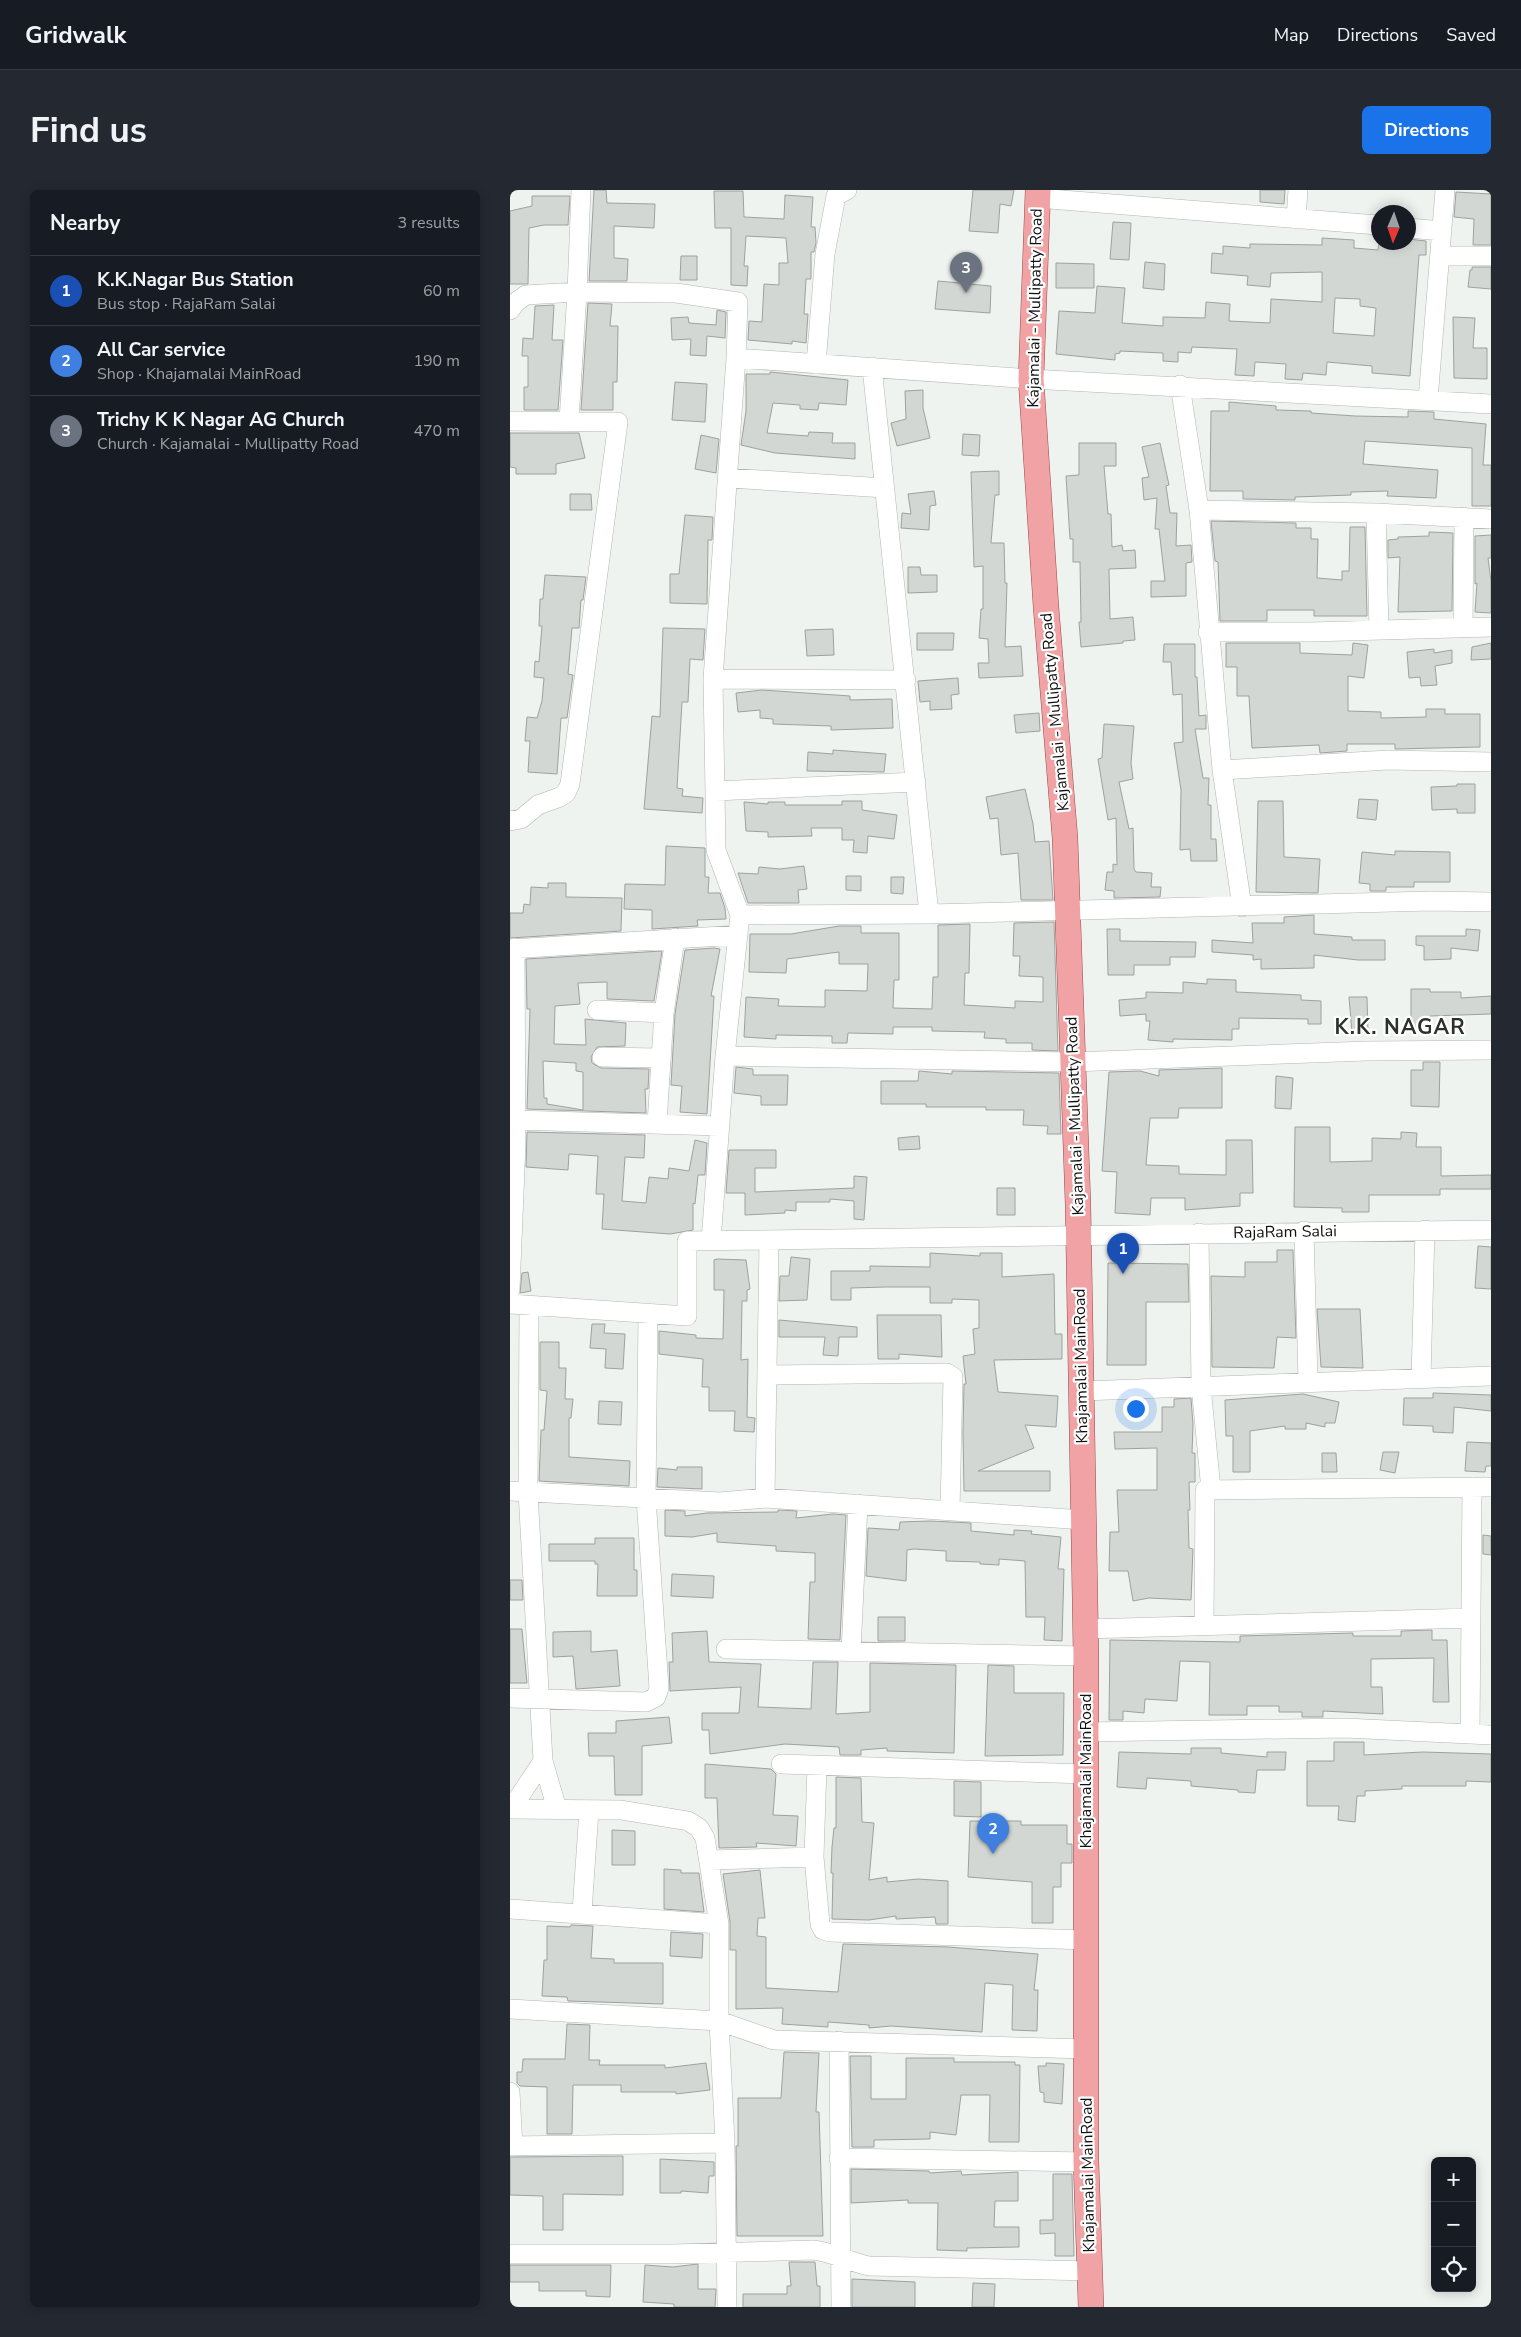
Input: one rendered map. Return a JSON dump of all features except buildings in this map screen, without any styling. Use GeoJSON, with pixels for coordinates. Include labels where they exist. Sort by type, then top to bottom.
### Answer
{"type":"FeatureCollection","features":[{"type":"Feature","properties":{"kind":"main road","name":"Kajamalai - Mullipatty Road"},"geometry":{"type":"LineString","coordinates":[[1037,194],[1031,379],[1069,909],[1072,1062],[1079,1234]]}},
{"type":"Feature","properties":{"kind":"main road","name":"Khajamalai MainRoad"},"geometry":{"type":"LineString","coordinates":[[1079,1234],[1086,1656],[1086,2162],[1091,2307]]}},
{"type":"Feature","properties":{"kind":"street"},"geometry":{"type":"LineString","coordinates":[[569,420],[577,292],[580,190]]}},
{"type":"Feature","properties":{"kind":"street"},"geometry":{"type":"LineString","coordinates":[[816,364],[825,254],[836,196],[847,190]]}},
{"type":"Feature","properties":{"kind":"street"},"geometry":{"type":"LineString","coordinates":[[1296,219],[1298,190]]}},
{"type":"Feature","properties":{"kind":"street"},"geometry":{"type":"LineString","coordinates":[[1428,400],[1445,190]]}},
{"type":"Feature","properties":{"kind":"street"},"geometry":{"type":"LineString","coordinates":[[1037,194],[1140,198],[1296,219],[1371,224]]}},
{"type":"Feature","properties":{"kind":"street"},"geometry":{"type":"LineString","coordinates":[[1416,228],[1442,230]]}},
{"type":"Feature","properties":{"kind":"street"},"geometry":{"type":"LineString","coordinates":[[1440,256],[1491,256]]}},
{"type":"Feature","properties":{"kind":"street"},"geometry":{"type":"LineString","coordinates":[[510,310],[516,302],[526,295],[577,292],[676,293],[738,302],[729,478],[713,679],[716,850],[740,915],[725,1056],[711,1241]]}},
{"type":"Feature","properties":{"kind":"street"},"geometry":{"type":"LineString","coordinates":[[736,358],[1031,379],[1180,385],[1491,404]]}},
{"type":"Feature","properties":{"kind":"street"},"geometry":{"type":"LineString","coordinates":[[872,367],[929,914]]}},
{"type":"Feature","properties":{"kind":"street"},"geometry":{"type":"LineString","coordinates":[[1180,385],[1199,510],[1208,632],[1222,770],[1242,907]]}},
{"type":"Feature","properties":{"kind":"street"},"geometry":{"type":"LineString","coordinates":[[510,421],[569,420],[618,422],[570,784],[566,793],[560,798],[538,805],[521,818],[510,821]]}},
{"type":"Feature","properties":{"kind":"street"},"geometry":{"type":"LineString","coordinates":[[729,478],[885,488]]}},
{"type":"Feature","properties":{"kind":"street"},"geometry":{"type":"LineString","coordinates":[[1199,510],[1376,513],[1491,519]]}},
{"type":"Feature","properties":{"kind":"street"},"geometry":{"type":"LineString","coordinates":[[1376,513],[1379,630]]}},
{"type":"Feature","properties":{"kind":"street"},"geometry":{"type":"LineString","coordinates":[[1462,628],[1464,517]]}},
{"type":"Feature","properties":{"kind":"street"},"geometry":{"type":"LineString","coordinates":[[1208,632],[1491,627]]}},
{"type":"Feature","properties":{"kind":"street"},"geometry":{"type":"LineString","coordinates":[[713,679],[906,680]]}},
{"type":"Feature","properties":{"kind":"street"},"geometry":{"type":"LineString","coordinates":[[1222,770],[1388,760],[1491,762]]}},
{"type":"Feature","properties":{"kind":"street"},"geometry":{"type":"LineString","coordinates":[[716,791],[916,782]]}},
{"type":"Feature","properties":{"kind":"street"},"geometry":{"type":"LineString","coordinates":[[740,915],[929,914],[1431,901],[1491,902]]}},
{"type":"Feature","properties":{"kind":"street"},"geometry":{"type":"LineString","coordinates":[[510,1290],[515,1120],[512,949],[738,934]]}},
{"type":"Feature","properties":{"kind":"street"},"geometry":{"type":"LineString","coordinates":[[656,1124],[659,1058],[675,938]]}},
{"type":"Feature","properties":{"kind":"street"},"geometry":{"type":"LineString","coordinates":[[597,1010],[664,1013]]}},
{"type":"Feature","properties":{"kind":"street"},"geometry":{"type":"LineString","coordinates":[[725,1056],[1072,1062],[1358,1052],[1491,1050]]}},
{"type":"Feature","properties":{"kind":"street"},"geometry":{"type":"LineString","coordinates":[[602,1057],[659,1058]]}},
{"type":"Feature","properties":{"kind":"street"},"geometry":{"type":"LineString","coordinates":[[515,1120],[720,1126]]}},
{"type":"Feature","properties":{"kind":"street"},"geometry":{"type":"LineString","coordinates":[[510,1304],[687,1316],[687,1241],[713,1215]]}},
{"type":"Feature","properties":{"kind":"street"},"geometry":{"type":"LineString","coordinates":[[1421,1378],[1425,1230]]}},
{"type":"Feature","properties":{"kind":"street","name":"RajaRam Salai"},"geometry":{"type":"LineString","coordinates":[[687,1241],[1079,1234],[1491,1230]]}},
{"type":"Feature","properties":{"kind":"street"},"geometry":{"type":"LineString","coordinates":[[1304,1232],[1308,1381]]}},
{"type":"Feature","properties":{"kind":"street"},"geometry":{"type":"LineString","coordinates":[[1198,1233],[1201,1386],[1211,1490]]}},
{"type":"Feature","properties":{"kind":"street"},"geometry":{"type":"LineString","coordinates":[[765,1498],[769,1240]]}},
{"type":"Feature","properties":{"kind":"street"},"geometry":{"type":"LineString","coordinates":[[529,1306],[519,1492],[543,1761],[557,1809]]}},
{"type":"Feature","properties":{"kind":"street"},"geometry":{"type":"LineString","coordinates":[[510,1698],[646,1702],[656,1697],[659,1688],[646,1498],[648,1313]]}},
{"type":"Feature","properties":{"kind":"street"},"geometry":{"type":"LineString","coordinates":[[768,1375],[947,1373],[953,1377],[946,1506]]}},
{"type":"Feature","properties":{"kind":"street"},"geometry":{"type":"LineString","coordinates":[[1082,1392],[1308,1381],[1491,1376]]}},
{"type":"Feature","properties":{"kind":"street"},"geometry":{"type":"LineString","coordinates":[[1470,1734],[1472,1487]]}},
{"type":"Feature","properties":{"kind":"street"},"geometry":{"type":"LineString","coordinates":[[1204,1626],[1205,1490],[1491,1487]]}},
{"type":"Feature","properties":{"kind":"street"},"geometry":{"type":"LineString","coordinates":[[519,1492],[720,1502],[765,1498],[858,1504],[946,1506],[1084,1520]]}},
{"type":"Feature","properties":{"kind":"street"},"geometry":{"type":"LineString","coordinates":[[851,1652],[858,1504]]}},
{"type":"Feature","properties":{"kind":"street"},"geometry":{"type":"LineString","coordinates":[[1085,1629],[1471,1618]]}},
{"type":"Feature","properties":{"kind":"street"},"geometry":{"type":"LineString","coordinates":[[726,1649],[1086,1656]]}},
{"type":"Feature","properties":{"kind":"street"},"geometry":{"type":"LineString","coordinates":[[1085,1732],[1345,1728],[1491,1735]]}},
{"type":"Feature","properties":{"kind":"street"},"geometry":{"type":"LineString","coordinates":[[510,1809],[543,1761]]}},
{"type":"Feature","properties":{"kind":"street"},"geometry":{"type":"LineString","coordinates":[[781,1764],[1085,1774]]}},
{"type":"Feature","properties":{"kind":"street"},"geometry":{"type":"LineString","coordinates":[[818,1766],[814,1857],[820,1924],[823,1930],[830,1932],[1086,1940]]}},
{"type":"Feature","properties":{"kind":"street"},"geometry":{"type":"LineString","coordinates":[[510,1809],[621,1810],[688,1821],[699,1828],[705,1838],[719,1924],[719,2022],[725,2143],[727,2307]]}},
{"type":"Feature","properties":{"kind":"street"},"geometry":{"type":"LineString","coordinates":[[582,1912],[589,1810]]}},
{"type":"Feature","properties":{"kind":"street"},"geometry":{"type":"LineString","coordinates":[[709,1860],[814,1857]]}},
{"type":"Feature","properties":{"kind":"street"},"geometry":{"type":"LineString","coordinates":[[510,1908],[582,1912],[719,1924]]}},
{"type":"Feature","properties":{"kind":"street"},"geometry":{"type":"LineString","coordinates":[[510,2009],[719,2022],[774,2040],[1086,2049]]}},
{"type":"Feature","properties":{"kind":"street"},"geometry":{"type":"LineString","coordinates":[[839,2041],[841,2307]]}},
{"type":"Feature","properties":{"kind":"street"},"geometry":{"type":"LineString","coordinates":[[510,2092],[512,2146],[725,2143]]}},
{"type":"Feature","properties":{"kind":"street"},"geometry":{"type":"LineString","coordinates":[[839,2158],[1086,2162]]}},
{"type":"Feature","properties":{"kind":"street"},"geometry":{"type":"LineString","coordinates":[[510,2254],[813,2250],[828,2251],[852,2262],[869,2266],[1090,2272]]}},
{"type":"Feature","properties":{"kind":"place","name":"Trichy K K Nagar AG Church"},"geometry":{"type":"Point","coordinates":[966,293]}},
{"type":"Feature","properties":{"kind":"place","name":"K.K.Nagar Bus Station"},"geometry":{"type":"Point","coordinates":[1123,1274]}},
{"type":"Feature","properties":{"kind":"place","name":"All Car service"},"geometry":{"type":"Point","coordinates":[993,1854]}},
{"type":"Feature","properties":{"kind":"district","name":"K.K. NAGAR"},"geometry":{"type":"Point","coordinates":[1400,1027]}}]}
